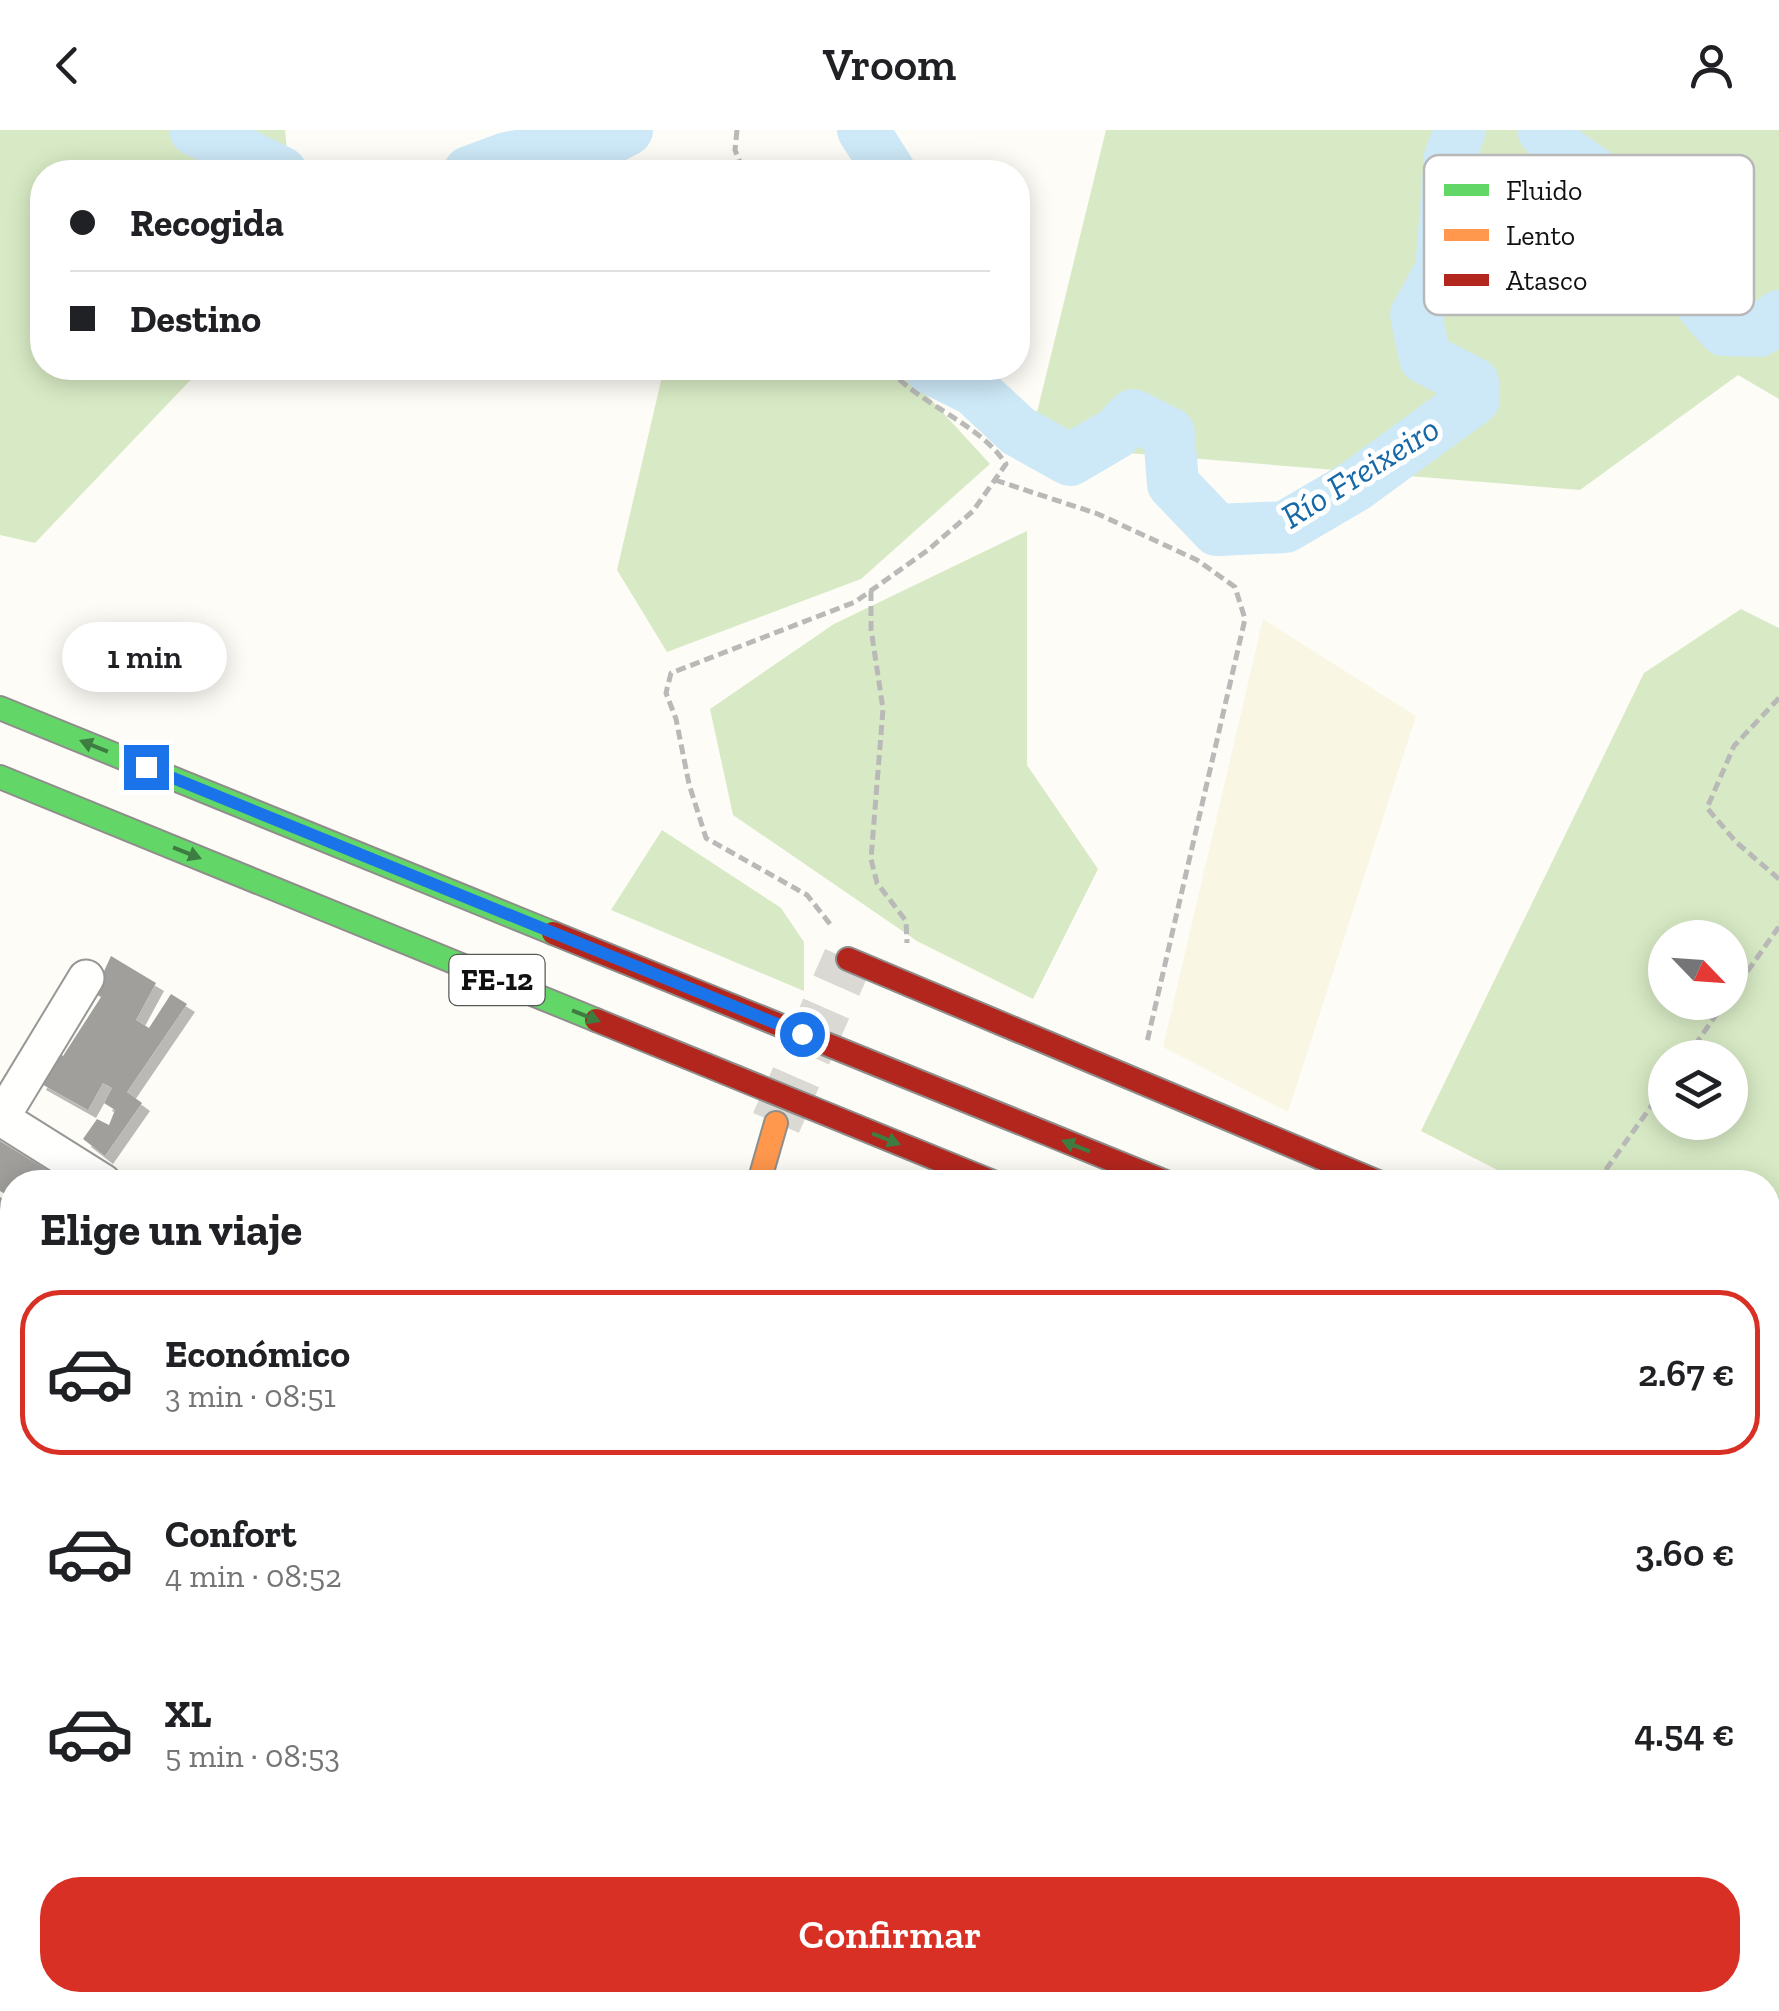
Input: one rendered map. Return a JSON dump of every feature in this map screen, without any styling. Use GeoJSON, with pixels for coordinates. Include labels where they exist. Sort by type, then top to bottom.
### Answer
{"type":"FeatureCollection","features":[{"type":"Feature","properties":{"kind":"main road","name":"FE-12"},"geometry":{"type":"LineString","coordinates":[[0,708],[1136,1170]]}},
{"type":"Feature","properties":{"kind":"main road","name":"FE-12"},"geometry":{"type":"LineString","coordinates":[[0,777],[965,1170]]}},
{"type":"Feature","properties":{"kind":"main road"},"geometry":{"type":"LineString","coordinates":[[848,959],[1349,1170]]}},
{"type":"Feature","properties":{"kind":"main road"},"geometry":{"type":"LineString","coordinates":[[762,1170],[776,1123]]}},
{"type":"Feature","properties":{"kind":"street"},"geometry":{"type":"LineString","coordinates":[[84,1170],[1,1119],[86,978]]}},
{"type":"Feature","properties":{"kind":"path"},"geometry":{"type":"LineString","coordinates":[[737,130],[735,150],[739,160]]}},
{"type":"Feature","properties":{"kind":"path"},"geometry":{"type":"LineString","coordinates":[[848,959],[830,925],[807,895],[706,838],[666,694],[671,673],[855,602],[973,512],[1006,464],[993,445],[903,380]]}},
{"type":"Feature","properties":{"kind":"path"},"geometry":{"type":"LineString","coordinates":[[996,480],[1098,514],[1196,560],[1235,587],[1245,618],[1138,1081]]}},
{"type":"Feature","properties":{"kind":"path"},"geometry":{"type":"LineString","coordinates":[[870,591],[871,629],[883,708],[871,859],[877,884],[906,922],[908,940],[893,978]]}},
{"type":"Feature","properties":{"kind":"path"},"geometry":{"type":"LineString","coordinates":[[1779,698],[1734,746],[1708,808],[1736,842],[1779,878]]}},
{"type":"Feature","properties":{"kind":"path"},"geometry":{"type":"LineString","coordinates":[[1748,970],[1779,922]]}},
{"type":"Feature","properties":{"kind":"path"},"geometry":{"type":"LineString","coordinates":[[1606,1170],[1648,1111]]}},
{"type":"Feature","properties":{"kind":"shaded area"},"geometry":{"type":"Polygon","coordinates":[[[1263,619],[1416,716],[1288,1112],[1163,1047],[1263,619]]]}},
{"type":"Feature","properties":{"kind":"green space"},"geometry":{"type":"Polygon","coordinates":[[[0,130],[285,130],[288,160],[30,160],[30,380],[191,380],[35,543],[0,535],[0,130]]]}},
{"type":"Feature","properties":{"kind":"green space"},"geometry":{"type":"Polygon","coordinates":[[[1106,130],[1779,130],[1779,399],[1738,375],[1580,490],[1029,445],[1106,130]]]}},
{"type":"Feature","properties":{"kind":"green space"},"geometry":{"type":"Polygon","coordinates":[[[661,380],[913,380],[990,464],[861,579],[667,652],[617,570],[661,380]]]}},
{"type":"Feature","properties":{"kind":"green space"},"geometry":{"type":"Polygon","coordinates":[[[1027,531],[1027,765],[1098,869],[1033,999],[917,941],[733,815],[710,709],[834,624],[1027,531]]]}},
{"type":"Feature","properties":{"kind":"green space"},"geometry":{"type":"Polygon","coordinates":[[[1741,609],[1779,628],[1779,1170],[1497,1170],[1421,1131],[1644,673],[1741,609]]]}},
{"type":"Feature","properties":{"kind":"green space"},"geometry":{"type":"Polygon","coordinates":[[[662,830],[781,908],[804,942],[804,991],[611,910],[662,830]]]}},
{"type":"Feature","properties":{"kind":"building"},"geometry":{"type":"Polygon","coordinates":[[[111,956],[156,983],[136,1020],[149,1028],[171,994],[187,1004],[127,1092],[142,1103],[105,1156],[83,1139],[97,1119],[109,1125],[115,1110],[104,1103],[112,1088],[103,1083],[88,1110],[38,1082],[56,1051],[63,1056],[101,997],[94,993],[111,956]]]}},
{"type":"Feature","properties":{"kind":"building"},"geometry":{"type":"Polygon","coordinates":[[[0,1141],[47,1170],[0,1170],[0,1141]]]}},
{"type":"Feature","properties":{"kind":"waterway","name":"Río Freixeiro"},"geometry":{"type":"LineString","coordinates":[[195,130],[256,160]]}},
{"type":"Feature","properties":{"kind":"waterway","name":"Río Freixeiro"},"geometry":{"type":"LineString","coordinates":[[502,160],[610,139],[627,130]]}},
{"type":"Feature","properties":{"kind":"waterway","name":"Río Freixeiro"},"geometry":{"type":"LineString","coordinates":[[863,130],[882,160]]}},
{"type":"Feature","properties":{"kind":"waterway","name":"Río Freixeiro"},"geometry":{"type":"LineString","coordinates":[[1451,155],[1460,130]]}},
{"type":"Feature","properties":{"kind":"waterway","name":"Río Freixeiro"},"geometry":{"type":"LineString","coordinates":[[1543,130],[1569,155]]}},
{"type":"Feature","properties":{"kind":"waterway","name":"Río Freixeiro"},"geometry":{"type":"LineString","coordinates":[[954,380],[974,390],[1018,431],[1070,460],[1116,433],[1133,415],[1169,433],[1173,484],[1217,530],[1285,527],[1355,486],[1474,399],[1473,383],[1425,358],[1416,315],[1424,301]]}},
{"type":"Feature","properties":{"kind":"waterway","name":"Río Freixeiro"},"geometry":{"type":"LineString","coordinates":[[1711,315],[1724,330],[1759,331],[1779,316]]}},
{"type":"Feature","properties":{"kind":"tunnel"},"geometry":{"type":"LineString","coordinates":[[776,1123],[848,959]]}},
{"type":"Feature","properties":{"kind":"traffic: fast"},"geometry":{"type":"LineString","coordinates":[[0,708],[553,933]]}},
{"type":"Feature","properties":{"kind":"traffic: fast"},"geometry":{"type":"LineString","coordinates":[[0,777],[596,1020]]}},
{"type":"Feature","properties":{"kind":"traffic: slow"},"geometry":{"type":"LineString","coordinates":[[762,1170],[776,1123]]}},
{"type":"Feature","properties":{"kind":"traffic: jam"},"geometry":{"type":"LineString","coordinates":[[553,933],[1136,1170]]}},
{"type":"Feature","properties":{"kind":"traffic: jam"},"geometry":{"type":"LineString","coordinates":[[848,959],[1349,1170]]}},
{"type":"Feature","properties":{"kind":"traffic: jam"},"geometry":{"type":"LineString","coordinates":[[596,1020],[964,1170]]}},
{"type":"Feature","properties":{"kind":"route"},"geometry":{"type":"LineString","coordinates":[[146,767],[802,1034]]}}]}
